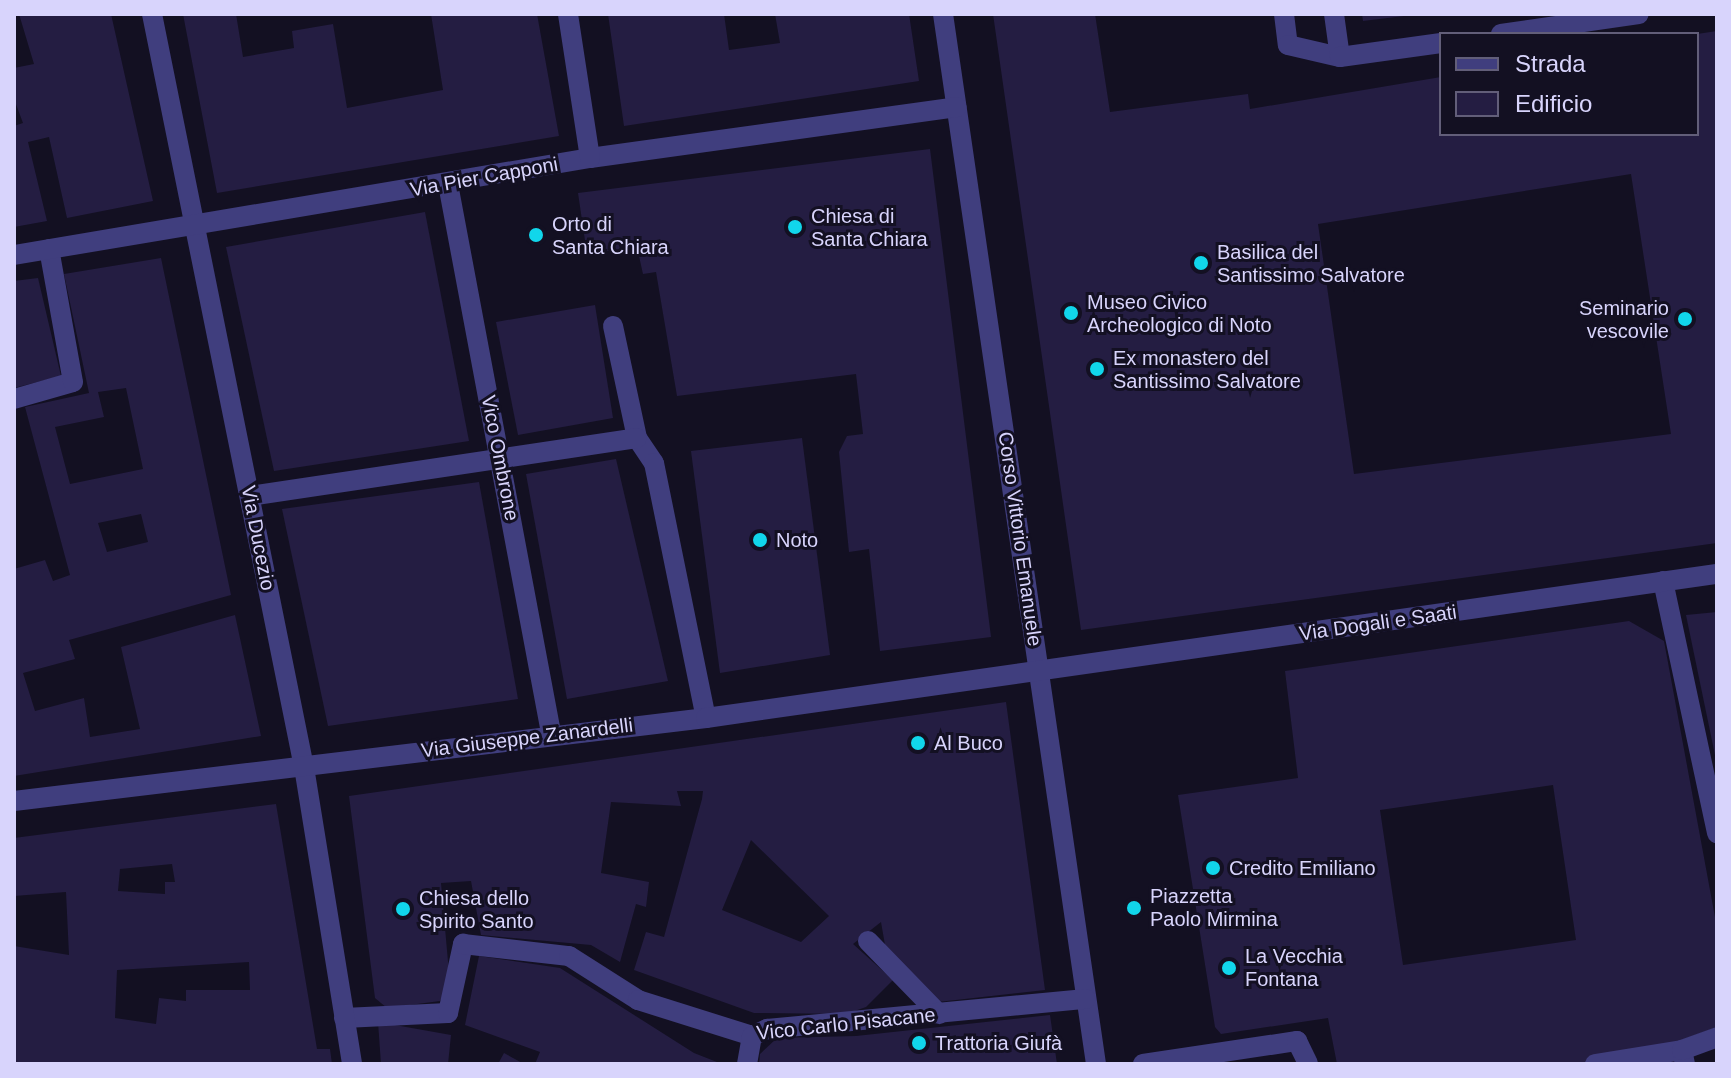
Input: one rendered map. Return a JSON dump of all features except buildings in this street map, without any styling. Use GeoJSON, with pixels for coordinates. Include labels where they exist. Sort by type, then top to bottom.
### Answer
{"type":"FeatureCollection","features":[{"type":"Feature","properties":{"kind":"street","name":"Via Ducezio"},"geometry":{"type":"LineString","coordinates":[[152,14],[304,767],[352,1064]]}},
{"type":"Feature","properties":{"kind":"street"},"geometry":{"type":"LineString","coordinates":[[568,14],[590,158]]}},
{"type":"Feature","properties":{"kind":"street","name":"Corso Vittorio Emanuele"},"geometry":{"type":"LineString","coordinates":[[943,14],[1096,1064]]}},
{"type":"Feature","properties":{"kind":"street"},"geometry":{"type":"LineString","coordinates":[[1284,14],[1288,45],[1340,57],[1439,43]]}},
{"type":"Feature","properties":{"kind":"street"},"geometry":{"type":"LineString","coordinates":[[1334,14],[1340,57]]}},
{"type":"Feature","properties":{"kind":"street"},"geometry":{"type":"LineString","coordinates":[[1515,32],[1639,14]]}},
{"type":"Feature","properties":{"kind":"street","name":"Via Pier Capponi"},"geometry":{"type":"LineString","coordinates":[[14,255],[195,227],[590,158],[956,107]]}},
{"type":"Feature","properties":{"kind":"street","name":"Vico Ombrone"},"geometry":{"type":"LineString","coordinates":[[448,184],[551,733]]}},
{"type":"Feature","properties":{"kind":"street"},"geometry":{"type":"LineString","coordinates":[[14,399],[73,382],[49,249]]}},
{"type":"Feature","properties":{"kind":"street"},"geometry":{"type":"LineString","coordinates":[[613,326],[637,438],[654,463],[706,718]]}},
{"type":"Feature","properties":{"kind":"street"},"geometry":{"type":"LineString","coordinates":[[250,496],[499,456],[637,438]]}},
{"type":"Feature","properties":{"kind":"street","name":"Via Dogali e Saati"},"geometry":{"type":"LineString","coordinates":[[1039,671],[1717,574]]}},
{"type":"Feature","properties":{"kind":"street"},"geometry":{"type":"LineString","coordinates":[[1663,581],[1717,833]]}},
{"type":"Feature","properties":{"kind":"street","name":"Via Giuseppe Zanardelli"},"geometry":{"type":"LineString","coordinates":[[14,801],[304,767],[551,733],[706,718],[1039,671]]}},
{"type":"Feature","properties":{"kind":"street"},"geometry":{"type":"LineString","coordinates":[[868,941],[939,1014]]}},
{"type":"Feature","properties":{"kind":"street","name":"Vico Carlo Pisacane"},"geometry":{"type":"LineString","coordinates":[[344,1018],[448,1013],[463,944],[569,956],[638,1000],[752,1036],[767,1029],[1086,999]]}},
{"type":"Feature","properties":{"kind":"street"},"geometry":{"type":"LineString","coordinates":[[747,1064],[752,1036]]}},
{"type":"Feature","properties":{"kind":"street"},"geometry":{"type":"LineString","coordinates":[[1595,1064],[1684,1057],[1717,1037]]}},
{"type":"Feature","properties":{"kind":"street"},"geometry":{"type":"LineString","coordinates":[[1143,1064],[1297,1041],[1308,1064]]}},
{"type":"Feature","properties":{"kind":"place","name":"Chiesa di Santa Chiara"},"geometry":{"type":"Point","coordinates":[795,227]}},
{"type":"Feature","properties":{"kind":"place","name":"Orto di Santa Chiara"},"geometry":{"type":"Point","coordinates":[536,235]}},
{"type":"Feature","properties":{"kind":"place","name":"Basilica del Santissimo Salvatore"},"geometry":{"type":"Point","coordinates":[1201,263]}},
{"type":"Feature","properties":{"kind":"place","name":"Museo Civico Archeologico di Noto"},"geometry":{"type":"Point","coordinates":[1071,313]}},
{"type":"Feature","properties":{"kind":"place","name":"Seminario vescovile"},"geometry":{"type":"Point","coordinates":[1685,319]}},
{"type":"Feature","properties":{"kind":"place","name":"Ex monastero del Santissimo Salvatore"},"geometry":{"type":"Point","coordinates":[1097,369]}},
{"type":"Feature","properties":{"kind":"place","name":"Noto"},"geometry":{"type":"Point","coordinates":[760,540]}},
{"type":"Feature","properties":{"kind":"place","name":"Al Buco"},"geometry":{"type":"Point","coordinates":[918,743]}},
{"type":"Feature","properties":{"kind":"place","name":"Credito Emiliano"},"geometry":{"type":"Point","coordinates":[1213,868]}},
{"type":"Feature","properties":{"kind":"place","name":"Piazzetta Paolo Mirmina"},"geometry":{"type":"Point","coordinates":[1134,908]}},
{"type":"Feature","properties":{"kind":"place","name":"Chiesa dello Spirito Santo"},"geometry":{"type":"Point","coordinates":[403,909]}},
{"type":"Feature","properties":{"kind":"place","name":"La Vecchia Fontana"},"geometry":{"type":"Point","coordinates":[1229,968]}},
{"type":"Feature","properties":{"kind":"place","name":"Trattoria Giufà"},"geometry":{"type":"Point","coordinates":[919,1043]}}]}
